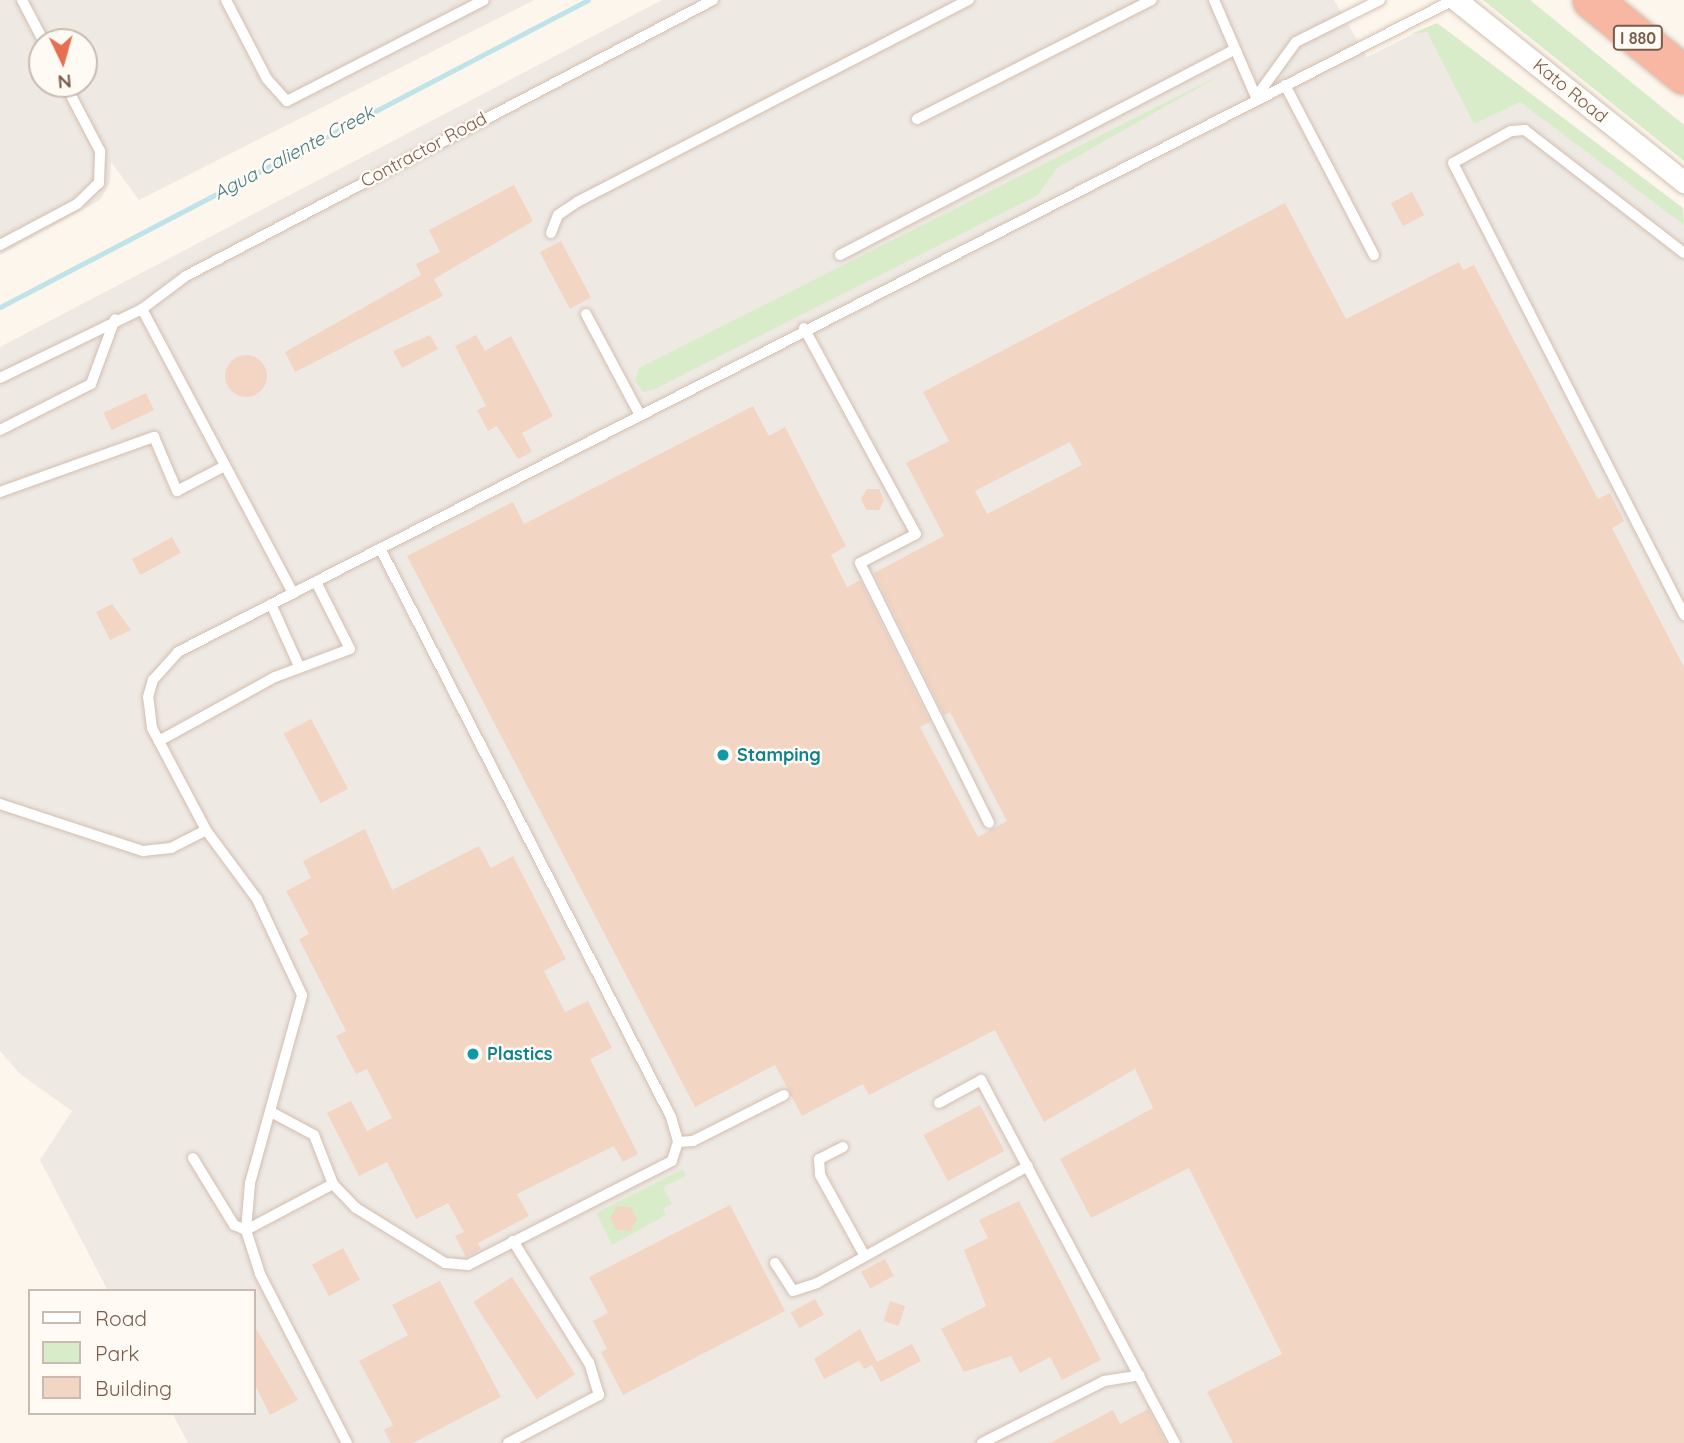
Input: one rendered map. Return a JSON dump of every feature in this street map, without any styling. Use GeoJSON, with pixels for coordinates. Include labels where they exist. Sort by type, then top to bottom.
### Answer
{"type":"FeatureCollection","features":[{"type":"Feature","properties":{"kind":"highway","name":"I 880"},"geometry":{"type":"LineString","coordinates":[[1592,0],[1684,75]]}},
{"type":"Feature","properties":{"kind":"highway","name":"I 880"},"geometry":{"type":"LineString","coordinates":[[1626,0],[1684,47]]}},
{"type":"Feature","properties":{"kind":"street","name":"Kato Road"},"geometry":{"type":"LineString","coordinates":[[1454,0],[1684,182]]}},
{"type":"Feature","properties":{"kind":"lane"},"geometry":{"type":"LineString","coordinates":[[22,0],[37,28]]}},
{"type":"Feature","properties":{"kind":"lane"},"geometry":{"type":"LineString","coordinates":[[226,0],[267,79],[287,101],[484,0]]}},
{"type":"Feature","properties":{"kind":"lane","name":"Contractor Road"},"geometry":{"type":"LineString","coordinates":[[0,378],[115,319],[142,309],[186,276],[713,0]]}},
{"type":"Feature","properties":{"kind":"lane"},"geometry":{"type":"LineString","coordinates":[[551,233],[558,215],[577,202],[969,0]]}},
{"type":"Feature","properties":{"kind":"lane"},"geometry":{"type":"LineString","coordinates":[[917,119],[1152,0]]}},
{"type":"Feature","properties":{"kind":"lane"},"geometry":{"type":"LineString","coordinates":[[1214,0],[1256,96]]}},
{"type":"Feature","properties":{"kind":"lane"},"geometry":{"type":"LineString","coordinates":[[1256,96],[1296,42],[1380,0]]}},
{"type":"Feature","properties":{"kind":"lane"},"geometry":{"type":"LineString","coordinates":[[347,1443],[260,1274],[246,1230],[247,1199],[302,995],[257,899],[206,830],[159,741],[148,697],[164,665],[271,604],[381,550],[804,328],[1256,96],[1285,85],[1454,0]]}},
{"type":"Feature","properties":{"kind":"lane"},"geometry":{"type":"LineString","coordinates":[[840,255],[1235,49]]}},
{"type":"Feature","properties":{"kind":"lane"},"geometry":{"type":"LineString","coordinates":[[1285,85],[1374,255]]}},
{"type":"Feature","properties":{"kind":"lane"},"geometry":{"type":"LineString","coordinates":[[0,245],[77,204],[100,183],[102,156],[72,98]]}},
{"type":"Feature","properties":{"kind":"lane"},"geometry":{"type":"LineString","coordinates":[[1684,253],[1525,130],[1511,131],[1452,163],[1684,615]]}},
{"type":"Feature","properties":{"kind":"lane"},"geometry":{"type":"LineString","coordinates":[[142,309],[223,467],[293,593]]}},
{"type":"Feature","properties":{"kind":"lane"},"geometry":{"type":"LineString","coordinates":[[586,314],[640,415]]}},
{"type":"Feature","properties":{"kind":"lane"},"geometry":{"type":"LineString","coordinates":[[0,430],[91,384],[115,319]]}},
{"type":"Feature","properties":{"kind":"lane"},"geometry":{"type":"LineString","coordinates":[[804,328],[916,534],[860,563],[989,823]]}},
{"type":"Feature","properties":{"kind":"lane"},"geometry":{"type":"LineString","coordinates":[[0,492],[154,437],[177,491],[223,467]]}},
{"type":"Feature","properties":{"kind":"lane"},"geometry":{"type":"LineString","coordinates":[[271,1112],[314,1135],[333,1184],[355,1208],[456,1267],[672,1161],[678,1142],[671,1117],[381,550]]}},
{"type":"Feature","properties":{"kind":"lane"},"geometry":{"type":"LineString","coordinates":[[159,741],[299,666],[350,649],[316,582]]}},
{"type":"Feature","properties":{"kind":"lane"},"geometry":{"type":"LineString","coordinates":[[271,604],[299,666]]}},
{"type":"Feature","properties":{"kind":"lane"},"geometry":{"type":"LineString","coordinates":[[0,804],[144,851],[171,848],[206,830]]}},
{"type":"Feature","properties":{"kind":"lane"},"geometry":{"type":"LineString","coordinates":[[939,1103],[981,1080],[1175,1443]]}},
{"type":"Feature","properties":{"kind":"lane"},"geometry":{"type":"LineString","coordinates":[[678,1142],[693,1141],[784,1095]]}},
{"type":"Feature","properties":{"kind":"lane"},"geometry":{"type":"LineString","coordinates":[[843,1147],[819,1158],[820,1175],[863,1253]]}},
{"type":"Feature","properties":{"kind":"lane"},"geometry":{"type":"LineString","coordinates":[[193,1158],[234,1225],[246,1230]]}},
{"type":"Feature","properties":{"kind":"lane"},"geometry":{"type":"LineString","coordinates":[[775,1263],[793,1291],[1028,1166]]}},
{"type":"Feature","properties":{"kind":"lane"},"geometry":{"type":"LineString","coordinates":[[246,1230],[333,1184]]}},
{"type":"Feature","properties":{"kind":"lane"},"geometry":{"type":"LineString","coordinates":[[508,1443],[599,1395],[589,1363],[513,1241]]}},
{"type":"Feature","properties":{"kind":"lane"},"geometry":{"type":"LineString","coordinates":[[982,1443],[1104,1381],[1140,1374]]}},
{"type":"Feature","properties":{"kind":"shaded area"},"geometry":{"type":"Polygon","coordinates":[[[0,0],[534,0],[139,200],[111,162],[110,183],[100,200],[0,255],[0,0]]]}},
{"type":"Feature","properties":{"kind":"shaded area"},"geometry":{"type":"Polygon","coordinates":[[[662,0],[1334,0],[1367,57],[1427,27],[1684,224],[1684,1443],[188,1443],[173,1415],[256,1415],[256,1289],[107,1289],[40,1160],[72,1111],[20,1074],[0,1051],[0,347],[662,0]]]}},
{"type":"Feature","properties":{"kind":"green space"},"geometry":{"type":"Polygon","coordinates":[[[1483,0],[1530,0],[1684,125],[1684,161],[1483,0]]]}},
{"type":"Feature","properties":{"kind":"green space"},"geometry":{"type":"Polygon","coordinates":[[[1437,23],[1683,208],[1684,225],[1520,102],[1474,124],[1427,32],[1411,34],[1437,23]]]}},
{"type":"Feature","properties":{"kind":"green space"},"geometry":{"type":"Polygon","coordinates":[[[1226,72],[1057,168],[1038,195],[655,389],[643,392],[635,381],[639,368],[1226,72]]]}},
{"type":"Feature","properties":{"kind":"green space"},"geometry":{"type":"Polygon","coordinates":[[[683,1169],[686,1176],[663,1187],[672,1204],[663,1209],[666,1215],[612,1245],[596,1213],[683,1169]]]}},
{"type":"Feature","properties":{"kind":"building"},"geometry":{"type":"Polygon","coordinates":[[[514,185],[533,221],[434,279],[443,296],[295,372],[285,352],[421,275],[416,264],[440,252],[429,230],[514,185]]]}},
{"type":"Feature","properties":{"kind":"building"},"geometry":{"type":"Polygon","coordinates":[[[1412,192],[1424,215],[1403,226],[1391,203],[1412,192]]]}},
{"type":"Feature","properties":{"kind":"building"},"geometry":{"type":"Polygon","coordinates":[[[1285,203],[1346,319],[1459,262],[1463,270],[1474,265],[1598,499],[1610,493],[1624,521],[1612,528],[1684,667],[1684,1443],[1233,1443],[1207,1392],[1282,1354],[1189,1168],[1091,1218],[1060,1159],[1153,1108],[1135,1069],[1044,1122],[995,1030],[869,1095],[863,1084],[802,1116],[775,1065],[695,1107],[407,556],[513,502],[524,524],[753,406],[769,436],[785,427],[846,546],[831,555],[847,587],[860,580],[930,722],[920,727],[978,837],[1007,821],[950,712],[944,715],[874,573],[944,536],[906,463],[949,441],[923,392],[1285,203]],[[1070,442],[975,491],[987,514],[1082,465],[1070,442]]]}},
{"type":"Feature","properties":{"kind":"building"},"geometry":{"type":"Polygon","coordinates":[[[561,241],[591,298],[570,309],[540,252],[561,241]]]}},
{"type":"Feature","properties":{"kind":"building"},"geometry":{"type":"Polygon","coordinates":[[[430,335],[438,349],[402,368],[393,351],[430,335]]]}},
{"type":"Feature","properties":{"kind":"building"},"geometry":{"type":"Polygon","coordinates":[[[476,335],[485,351],[511,336],[553,416],[522,433],[532,452],[518,459],[497,426],[488,431],[477,410],[486,406],[455,346],[476,335]]]}},
{"type":"Feature","properties":{"kind":"building"},"geometry":{"type":"Polygon","coordinates":[[[246,355],[261,361],[267,376],[261,391],[246,397],[231,391],[225,376],[231,361],[246,355]]]}},
{"type":"Feature","properties":{"kind":"building"},"geometry":{"type":"Polygon","coordinates":[[[146,393],[154,410],[111,430],[103,413],[146,393]]]}},
{"type":"Feature","properties":{"kind":"building"},"geometry":{"type":"Polygon","coordinates":[[[867,489],[879,489],[884,501],[879,510],[866,510],[861,499],[867,489]]]}},
{"type":"Feature","properties":{"kind":"building"},"geometry":{"type":"Polygon","coordinates":[[[172,537],[181,553],[140,575],[132,559],[172,537]]]}},
{"type":"Feature","properties":{"kind":"building"},"geometry":{"type":"Polygon","coordinates":[[[112,604],[131,630],[110,640],[96,612],[112,604]]]}},
{"type":"Feature","properties":{"kind":"building"},"geometry":{"type":"Polygon","coordinates":[[[311,719],[348,789],[321,803],[284,734],[311,719]]]}},
{"type":"Feature","properties":{"kind":"building","name":"Plastics"},"geometry":{"type":"Polygon","coordinates":[[[365,829],[392,890],[479,846],[491,868],[513,856],[566,959],[544,971],[565,1012],[588,1001],[612,1048],[590,1059],[638,1154],[623,1162],[614,1146],[517,1194],[529,1216],[478,1243],[481,1249],[466,1257],[455,1236],[464,1232],[448,1203],[416,1219],[387,1162],[359,1176],[327,1113],[351,1101],[367,1131],[392,1118],[367,1069],[356,1074],[336,1036],[346,1031],[299,939],[309,934],[286,891],[311,878],[303,861],[365,829]]]}},
{"type":"Feature","properties":{"kind":"building"},"geometry":{"type":"Polygon","coordinates":[[[980,1105],[1004,1151],[948,1181],[923,1135],[980,1105]]]}},
{"type":"Feature","properties":{"kind":"building"},"geometry":{"type":"Polygon","coordinates":[[[1019,1201],[1101,1360],[1062,1380],[1050,1357],[1020,1373],[1011,1356],[964,1372],[941,1329],[986,1306],[964,1250],[988,1238],[979,1220],[1019,1201]]]}},
{"type":"Feature","properties":{"kind":"building"},"geometry":{"type":"Polygon","coordinates":[[[730,1205],[785,1311],[623,1395],[601,1352],[607,1349],[593,1321],[608,1313],[589,1277],[730,1205]]]}},
{"type":"Feature","properties":{"kind":"building"},"geometry":{"type":"Polygon","coordinates":[[[617,1206],[631,1207],[637,1219],[630,1231],[616,1230],[610,1218],[617,1206]]]}},
{"type":"Feature","properties":{"kind":"building"},"geometry":{"type":"Polygon","coordinates":[[[343,1248],[360,1280],[329,1296],[312,1264],[343,1248]]]}},
{"type":"Feature","properties":{"kind":"building"},"geometry":{"type":"Polygon","coordinates":[[[885,1259],[894,1276],[870,1288],[861,1272],[885,1259]]]}},
{"type":"Feature","properties":{"kind":"building"},"geometry":{"type":"Polygon","coordinates":[[[512,1277],[575,1374],[537,1399],[473,1302],[512,1277]]]}},
{"type":"Feature","properties":{"kind":"building"},"geometry":{"type":"Polygon","coordinates":[[[440,1281],[501,1397],[413,1443],[391,1443],[384,1430],[393,1425],[359,1361],[408,1335],[392,1305],[440,1281]]]}},
{"type":"Feature","properties":{"kind":"building"},"geometry":{"type":"Polygon","coordinates":[[[815,1299],[824,1315],[799,1328],[791,1313],[815,1299]]]}},
{"type":"Feature","properties":{"kind":"building"},"geometry":{"type":"Polygon","coordinates":[[[890,1301],[905,1306],[899,1326],[884,1321],[890,1301]]]}},
{"type":"Feature","properties":{"kind":"building"},"geometry":{"type":"Polygon","coordinates":[[[256,1328],[298,1400],[270,1415],[256,1387],[256,1328]]]}},
{"type":"Feature","properties":{"kind":"building"},"geometry":{"type":"Polygon","coordinates":[[[860,1329],[877,1362],[912,1344],[921,1361],[881,1382],[872,1365],[864,1369],[859,1361],[824,1379],[814,1359],[860,1329]]]}},
{"type":"Feature","properties":{"kind":"building"},"geometry":{"type":"Polygon","coordinates":[[[1148,1409],[1166,1443],[1050,1443],[1113,1410],[1120,1424],[1148,1409]]]}},
{"type":"Feature","properties":{"kind":"waterway","name":"Agua Caliente Creek"},"geometry":{"type":"LineString","coordinates":[[0,307],[588,0]]}},
{"type":"Feature","properties":{"kind":"place","name":"Stamping"},"geometry":{"type":"Point","coordinates":[723,755]}},
{"type":"Feature","properties":{"kind":"place","name":"Plastics"},"geometry":{"type":"Point","coordinates":[473,1054]}}]}
